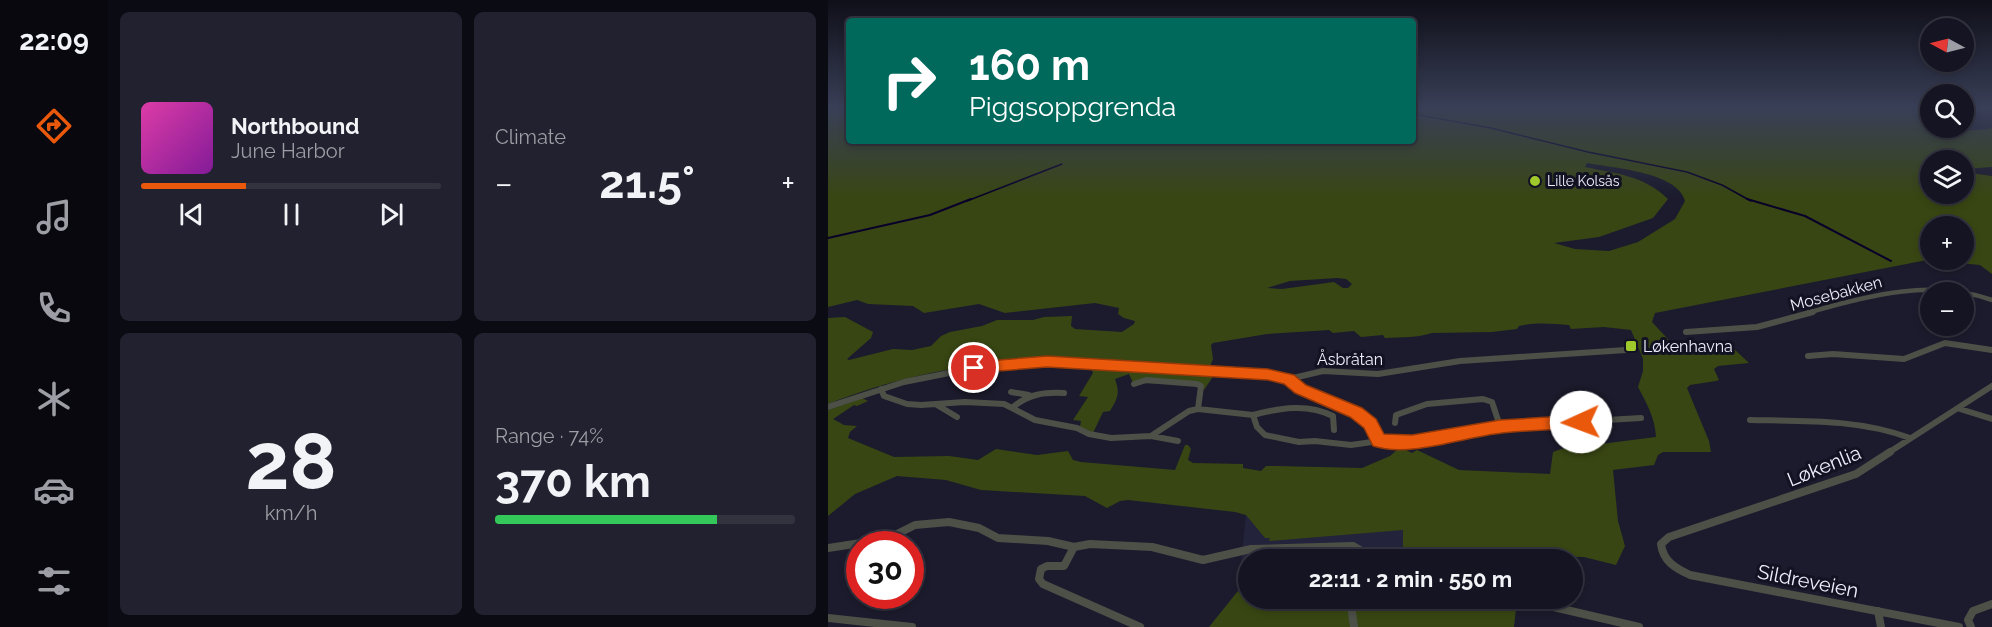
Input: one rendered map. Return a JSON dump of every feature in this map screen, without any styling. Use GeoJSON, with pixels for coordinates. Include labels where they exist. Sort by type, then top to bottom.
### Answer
{"type":"FeatureCollection","features":[{"type":"Feature","properties":{"kind":"street","name":"Mosebakken"},"geometry":{"type":"LineString","coordinates":[[1686,332],[1749,328],[1903,290],[1958,291],[1992,300]]}},
{"type":"Feature","properties":{"kind":"street"},"geometry":{"type":"LineString","coordinates":[[1808,356],[1833,354],[1904,359],[1945,343],[1992,350]]}},
{"type":"Feature","properties":{"kind":"street","name":"Åsbråtan"},"geometry":{"type":"LineString","coordinates":[[828,407],[881,389],[935,375],[974,368],[1047,362],[1250,373],[1289,379],[1323,371],[1378,374],[1460,360],[1626,350]]}},
{"type":"Feature","properties":{"kind":"street"},"geometry":{"type":"LineString","coordinates":[[1289,379],[1300,389],[1366,418],[1379,441]]}},
{"type":"Feature","properties":{"kind":"street"},"geometry":{"type":"LineString","coordinates":[[1134,384],[1146,380],[1197,384],[1201,386],[1202,394],[1198,409]]}},
{"type":"Feature","properties":{"kind":"street","name":"Løkenlia"},"geometry":{"type":"LineString","coordinates":[[1661,550],[1663,541],[1669,537],[1856,474],[1910,438],[1960,409],[1992,386]]}},
{"type":"Feature","properties":{"kind":"street"},"geometry":{"type":"LineString","coordinates":[[881,389],[884,396],[907,404],[937,405],[965,402],[1004,404],[1035,420],[1077,428],[1089,434],[1119,438],[1151,436],[1178,441]]}},
{"type":"Feature","properties":{"kind":"street"},"geometry":{"type":"LineString","coordinates":[[1011,392],[1029,395],[1046,392],[1064,393]]}},
{"type":"Feature","properties":{"kind":"street"},"geometry":{"type":"LineString","coordinates":[[1013,407],[1029,395]]}},
{"type":"Feature","properties":{"kind":"street"},"geometry":{"type":"LineString","coordinates":[[1395,423],[1396,415],[1403,410],[1423,405],[1483,399],[1492,402],[1500,426]]}},
{"type":"Feature","properties":{"kind":"street"},"geometry":{"type":"LineString","coordinates":[[937,405],[957,417]]}},
{"type":"Feature","properties":{"kind":"street"},"geometry":{"type":"LineString","coordinates":[[1151,436],[1189,411],[1198,409],[1253,415],[1289,407],[1324,411],[1333,416],[1334,430]]}},
{"type":"Feature","properties":{"kind":"street"},"geometry":{"type":"LineString","coordinates":[[1960,409],[1992,419]]}},
{"type":"Feature","properties":{"kind":"street"},"geometry":{"type":"LineString","coordinates":[[1253,415],[1257,427],[1265,435],[1293,442],[1351,445],[1379,441],[1412,442],[1500,426],[1641,418]]}},
{"type":"Feature","properties":{"kind":"street"},"geometry":{"type":"LineString","coordinates":[[1750,420],[1831,422],[1891,431],[1910,438]]}},
{"type":"Feature","properties":{"kind":"street"},"geometry":{"type":"LineString","coordinates":[[828,548],[887,539],[915,525],[948,522],[979,528],[998,538],[1048,542],[1074,547],[1090,544],[1152,547],[1179,557],[1203,560],[1238,552]]}},
{"type":"Feature","properties":{"kind":"street"},"geometry":{"type":"LineString","coordinates":[[1273,549],[1353,546],[1358,549]]}},
{"type":"Feature","properties":{"kind":"street"},"geometry":{"type":"LineString","coordinates":[[1074,547],[1064,567],[1047,566],[1041,569],[1039,579],[1043,584],[1140,627]]}},
{"type":"Feature","properties":{"kind":"street","name":"Sildreveien"},"geometry":{"type":"LineString","coordinates":[[1661,550],[1666,561],[1690,575],[1959,627]]}},
{"type":"Feature","properties":{"kind":"street"},"geometry":{"type":"LineString","coordinates":[[1971,627],[1968,620],[1973,611],[1992,604]]}},
{"type":"Feature","properties":{"kind":"street"},"geometry":{"type":"LineString","coordinates":[[1352,609],[1354,627]]}},
{"type":"Feature","properties":{"kind":"street"},"geometry":{"type":"LineString","coordinates":[[1562,609],[1639,627]]}},
{"type":"Feature","properties":{"kind":"street"},"geometry":{"type":"LineString","coordinates":[[1878,611],[1881,627]]}},
{"type":"Feature","properties":{"kind":"street"},"geometry":{"type":"LineString","coordinates":[[828,618],[852,624],[888,622],[912,627]]}},
{"type":"Feature","properties":{"kind":"shaded area"},"geometry":{"type":"Polygon","coordinates":[[[1246,515],[1406,522],[1488,549],[1242,549],[1246,515]]]}},
{"type":"Feature","properties":{"kind":"shaded area"},"geometry":{"type":"Polygon","coordinates":[[[1238,591],[1238,609],[1516,609],[1514,627],[1209,627],[1238,591]]]}},
{"type":"Feature","properties":{"kind":"green space"},"geometry":{"type":"Polygon","coordinates":[[[828,138],[846,138],[846,144],[1416,144],[1416,138],[1992,138],[1992,167],[1974,168],[1974,150],[1920,150],[1920,204],[1974,204],[1974,173],[1992,176],[1992,274],[1980,265],[1974,264],[1974,216],[1920,216],[1920,261],[1655,313],[1652,322],[1667,338],[1677,355],[1734,349],[1749,363],[1718,366],[1714,369],[1719,380],[1690,385],[1687,388],[1709,441],[1711,452],[1663,452],[1658,455],[1654,465],[1613,470],[1618,521],[1625,546],[1616,565],[1583,557],[1583,549],[1403,549],[1403,530],[1269,541],[1270,538],[1265,538],[1246,515],[1235,512],[1128,500],[1120,501],[1107,508],[1085,496],[981,490],[946,480],[897,476],[855,494],[828,516],[828,410],[862,398],[868,401],[854,405],[833,419],[844,425],[857,426],[850,432],[848,438],[894,457],[949,456],[978,460],[996,449],[1037,455],[1068,451],[1073,460],[1081,462],[1175,470],[1185,445],[1188,445],[1191,449],[1188,460],[1193,463],[1243,464],[1243,468],[1261,471],[1266,466],[1362,468],[1390,456],[1398,449],[1404,449],[1412,453],[1417,450],[1459,470],[1550,474],[1553,452],[1561,449],[1656,437],[1652,417],[1638,387],[1643,371],[1643,359],[1631,330],[1604,327],[1571,329],[1569,325],[1538,324],[1492,332],[1432,333],[1415,337],[1385,338],[1383,335],[1361,337],[1354,331],[1333,333],[1329,330],[1267,334],[1213,343],[1211,345],[1213,359],[1210,366],[1069,360],[1007,362],[916,376],[828,404],[828,318],[845,317],[873,332],[871,338],[847,359],[849,360],[893,349],[912,350],[931,346],[941,336],[950,332],[982,326],[997,320],[1033,320],[1044,317],[1072,316],[1071,326],[1075,329],[1122,332],[1135,321],[1118,314],[1119,308],[1095,303],[1005,313],[979,304],[924,313],[913,306],[868,304],[857,300],[828,307],[828,138]],[[1587,163],[1585,167],[1640,180],[1668,199],[1653,218],[1599,237],[1554,243],[1575,249],[1609,251],[1638,242],[1675,219],[1685,201],[1680,191],[1658,178],[1587,163]],[[1346,279],[1290,281],[1267,288],[1282,289],[1334,282],[1343,288],[1348,288],[1352,284],[1346,279]]]}},
{"type":"Feature","properties":{"kind":"green space"},"geometry":{"type":"Polygon","coordinates":[[[1091,368],[1214,375],[1204,390],[1201,384],[1133,383],[1129,374],[1115,379],[1118,392],[1116,399],[1110,411],[1103,412],[1093,433],[1080,427],[1081,421],[1073,420],[1088,397],[1079,396],[1093,373],[1091,368]]]}},
{"type":"Feature","properties":{"kind":"green space"},"geometry":{"type":"Polygon","coordinates":[[[1238,591],[1238,609],[1516,609],[1514,627],[1209,627],[1238,591]]]}},
{"type":"Feature","properties":{"kind":"waterway"},"geometry":{"type":"LineString","coordinates":[[1532,138],[1687,172],[1722,185],[1748,199]]}},
{"type":"Feature","properties":{"kind":"waterway"},"geometry":{"type":"LineString","coordinates":[[967,201],[1062,164]]}},
{"type":"Feature","properties":{"kind":"waterway"},"geometry":{"type":"LineString","coordinates":[[828,238],[930,215],[971,199]]}},
{"type":"Feature","properties":{"kind":"waterway"},"geometry":{"type":"LineString","coordinates":[[1748,199],[1805,216],[1891,261]]}},
{"type":"Feature","properties":{"kind":"place","name":"Lille Kolsås"},"geometry":{"type":"Point","coordinates":[1535,181]}},
{"type":"Feature","properties":{"kind":"place","name":"Løkenhavna"},"geometry":{"type":"Point","coordinates":[1631,346]}},
{"type":"Feature","properties":{"kind":"route"},"geometry":{"type":"LineString","coordinates":[[974,368],[1047,362],[1268,375],[1289,379],[1300,389],[1356,412],[1366,418],[1379,441],[1412,442],[1500,426],[1581,422]]}}]}
